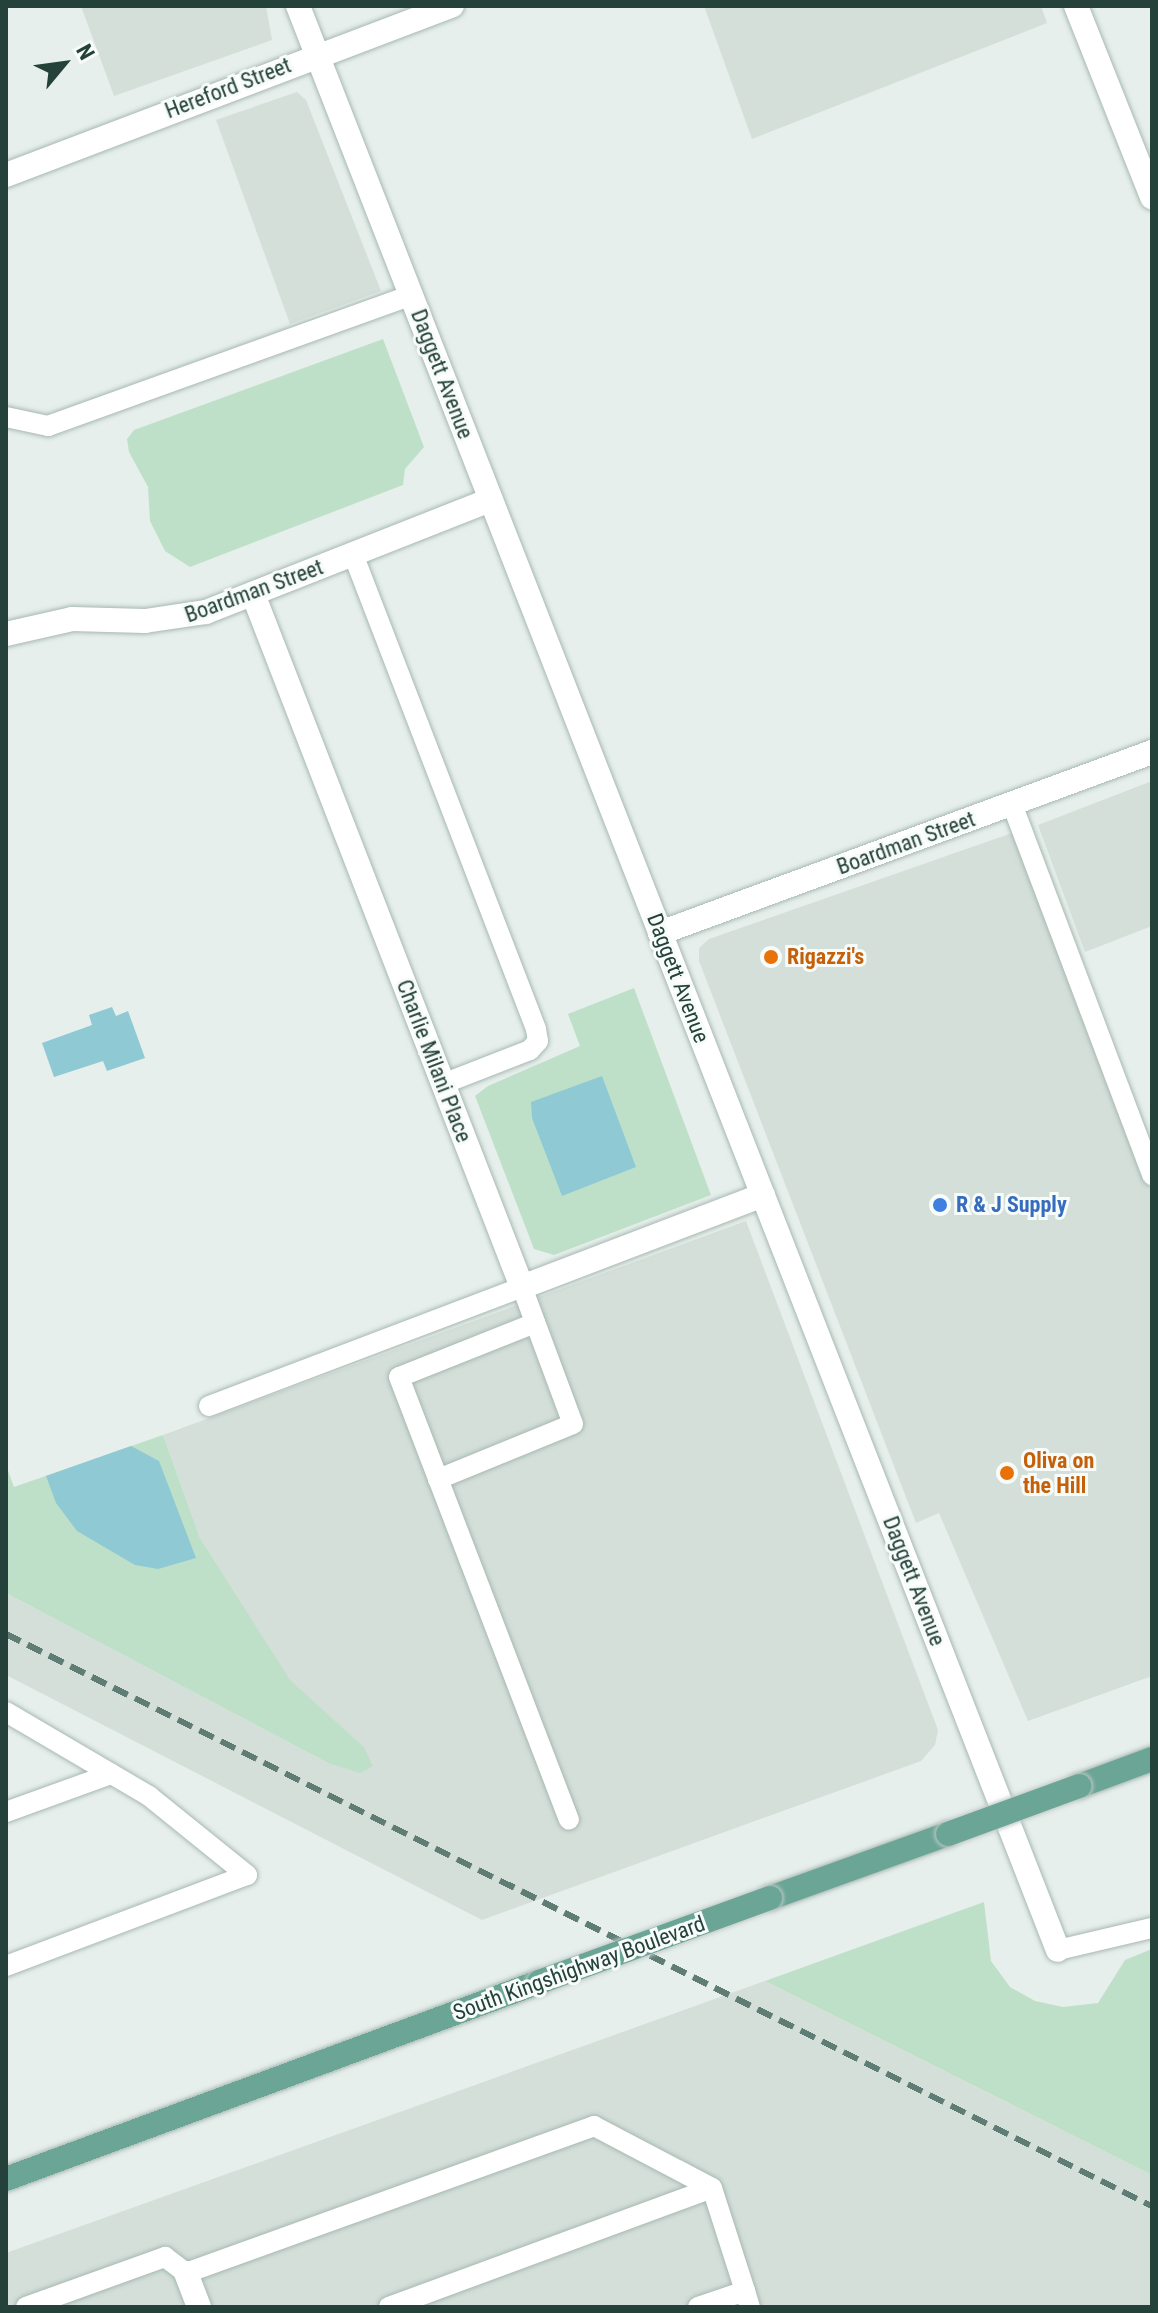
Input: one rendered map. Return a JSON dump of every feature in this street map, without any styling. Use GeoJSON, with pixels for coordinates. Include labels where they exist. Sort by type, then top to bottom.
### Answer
{"type":"FeatureCollection","features":[{"type":"Feature","properties":{"kind":"main road","name":"South Kingshighway Boulevard"},"geometry":{"type":"LineString","coordinates":[[6,2179],[1152,1759]]}},
{"type":"Feature","properties":{"kind":"street","name":"Daggett Avenue"},"geometry":{"type":"LineString","coordinates":[[298,6],[1058,1950]]}},
{"type":"Feature","properties":{"kind":"street","name":"Hereford Street"},"geometry":{"type":"LineString","coordinates":[[6,175],[316,54],[452,6]]}},
{"type":"Feature","properties":{"kind":"street"},"geometry":{"type":"LineString","coordinates":[[1076,6],[1152,197]]}},
{"type":"Feature","properties":{"kind":"street","name":"Boardman Street"},"geometry":{"type":"LineString","coordinates":[[6,634],[72,619],[177,619],[253,594],[491,500]]}},
{"type":"Feature","properties":{"kind":"street","name":"Charlie Milani Place"},"geometry":{"type":"LineString","coordinates":[[253,594],[522,1287]]}},
{"type":"Feature","properties":{"kind":"street","name":"Boardman Street"},"geometry":{"type":"LineString","coordinates":[[660,933],[1152,752]]}},
{"type":"Feature","properties":{"kind":"street"},"geometry":{"type":"LineString","coordinates":[[522,1287],[763,1195]]}},
{"type":"Feature","properties":{"kind":"street"},"geometry":{"type":"LineString","coordinates":[[186,2273],[199,2307]]}},
{"type":"Feature","properties":{"kind":"lane"},"geometry":{"type":"LineString","coordinates":[[6,417],[48,426],[411,295]]}},
{"type":"Feature","properties":{"kind":"lane"},"geometry":{"type":"LineString","coordinates":[[353,554],[536,1029],[538,1041],[530,1050],[443,1084]]}},
{"type":"Feature","properties":{"kind":"lane"},"geometry":{"type":"LineString","coordinates":[[1012,804],[1152,1175]]}},
{"type":"Feature","properties":{"kind":"lane"},"geometry":{"type":"LineString","coordinates":[[209,1406],[522,1287],[573,1424],[438,1479]]}},
{"type":"Feature","properties":{"kind":"lane"},"geometry":{"type":"LineString","coordinates":[[535,1323],[399,1377],[569,1820]]}},
{"type":"Feature","properties":{"kind":"lane"},"geometry":{"type":"LineString","coordinates":[[6,1712],[149,1796],[247,1875],[6,1966]]}},
{"type":"Feature","properties":{"kind":"lane"},"geometry":{"type":"LineString","coordinates":[[6,1812],[111,1774]]}},
{"type":"Feature","properties":{"kind":"lane"},"geometry":{"type":"LineString","coordinates":[[1058,1950],[1152,1928]]}},
{"type":"Feature","properties":{"kind":"lane"},"geometry":{"type":"LineString","coordinates":[[26,2307],[165,2257],[186,2273],[594,2126],[712,2188],[748,2299],[698,2307]]}},
{"type":"Feature","properties":{"kind":"lane"},"geometry":{"type":"LineString","coordinates":[[389,2307],[712,2188]]}},
{"type":"Feature","properties":{"kind":"shaded area"},"geometry":{"type":"Polygon","coordinates":[[[81,6],[266,6],[272,40],[114,96],[81,6]]]}},
{"type":"Feature","properties":{"kind":"shaded area"},"geometry":{"type":"Polygon","coordinates":[[[704,6],[1041,6],[1047,23],[752,139],[704,6]]]}},
{"type":"Feature","properties":{"kind":"shaded area"},"geometry":{"type":"Polygon","coordinates":[[[297,92],[306,100],[381,291],[290,324],[216,120],[297,92]]]}},
{"type":"Feature","properties":{"kind":"shaded area"},"geometry":{"type":"Polygon","coordinates":[[[1152,781],[1152,926],[1085,952],[1038,825],[1152,781]]]}},
{"type":"Feature","properties":{"kind":"shaded area"},"geometry":{"type":"Polygon","coordinates":[[[1012,833],[1152,1194],[1152,1676],[1028,1721],[939,1513],[916,1523],[699,961],[699,948],[709,939],[1012,833]]]}},
{"type":"Feature","properties":{"kind":"shaded area"},"geometry":{"type":"Polygon","coordinates":[[[746,1221],[938,1730],[935,1745],[921,1761],[482,1920],[6,1675],[6,1593],[328,1763],[364,1747],[290,1681],[200,1538],[163,1435],[746,1221]]]}},
{"type":"Feature","properties":{"kind":"shaded area"},"geometry":{"type":"Polygon","coordinates":[[[765,1981],[1152,2175],[1152,2307],[6,2307],[6,2253],[765,1981]]]}},
{"type":"Feature","properties":{"kind":"green space"},"geometry":{"type":"Polygon","coordinates":[[[383,339],[424,447],[405,469],[403,485],[190,567],[165,551],[150,521],[148,487],[129,452],[127,439],[134,430],[383,339]]]}},
{"type":"Feature","properties":{"kind":"green space"},"geometry":{"type":"Polygon","coordinates":[[[634,988],[711,1195],[554,1255],[534,1249],[475,1096],[488,1086],[580,1046],[568,1014],[634,988]]]}},
{"type":"Feature","properties":{"kind":"green space"},"geometry":{"type":"Polygon","coordinates":[[[163,1435],[200,1538],[290,1680],[364,1747],[373,1766],[360,1773],[328,1763],[6,1593],[6,1465],[14,1487],[163,1435]]]}},
{"type":"Feature","properties":{"kind":"green space"},"geometry":{"type":"Polygon","coordinates":[[[984,1902],[991,1961],[1010,1987],[1035,2001],[1063,2007],[1098,2003],[1125,1960],[1152,1949],[1152,2175],[765,1981],[984,1902]]]}},
{"type":"Feature","properties":{"kind":"water"},"geometry":{"type":"Polygon","coordinates":[[[112,1007],[116,1016],[128,1011],[145,1058],[107,1071],[103,1061],[54,1077],[42,1043],[92,1025],[89,1015],[112,1007]]]}},
{"type":"Feature","properties":{"kind":"water"},"geometry":{"type":"Polygon","coordinates":[[[602,1076],[636,1167],[562,1196],[532,1118],[531,1102],[602,1076]]]}},
{"type":"Feature","properties":{"kind":"water"},"geometry":{"type":"Polygon","coordinates":[[[131,1446],[159,1461],[196,1558],[158,1569],[135,1565],[77,1531],[56,1503],[46,1476],[131,1446]]]}},
{"type":"Feature","properties":{"kind":"railway"},"geometry":{"type":"LineString","coordinates":[[6,1634],[1152,2206]]}},
{"type":"Feature","properties":{"kind":"place","name":"Rigazzi's"},"geometry":{"type":"Point","coordinates":[771,957]}},
{"type":"Feature","properties":{"kind":"place","name":"R & J Supply"},"geometry":{"type":"Point","coordinates":[940,1205]}},
{"type":"Feature","properties":{"kind":"place","name":"Oliva on the Hill"},"geometry":{"type":"Point","coordinates":[1007,1473]}}]}
